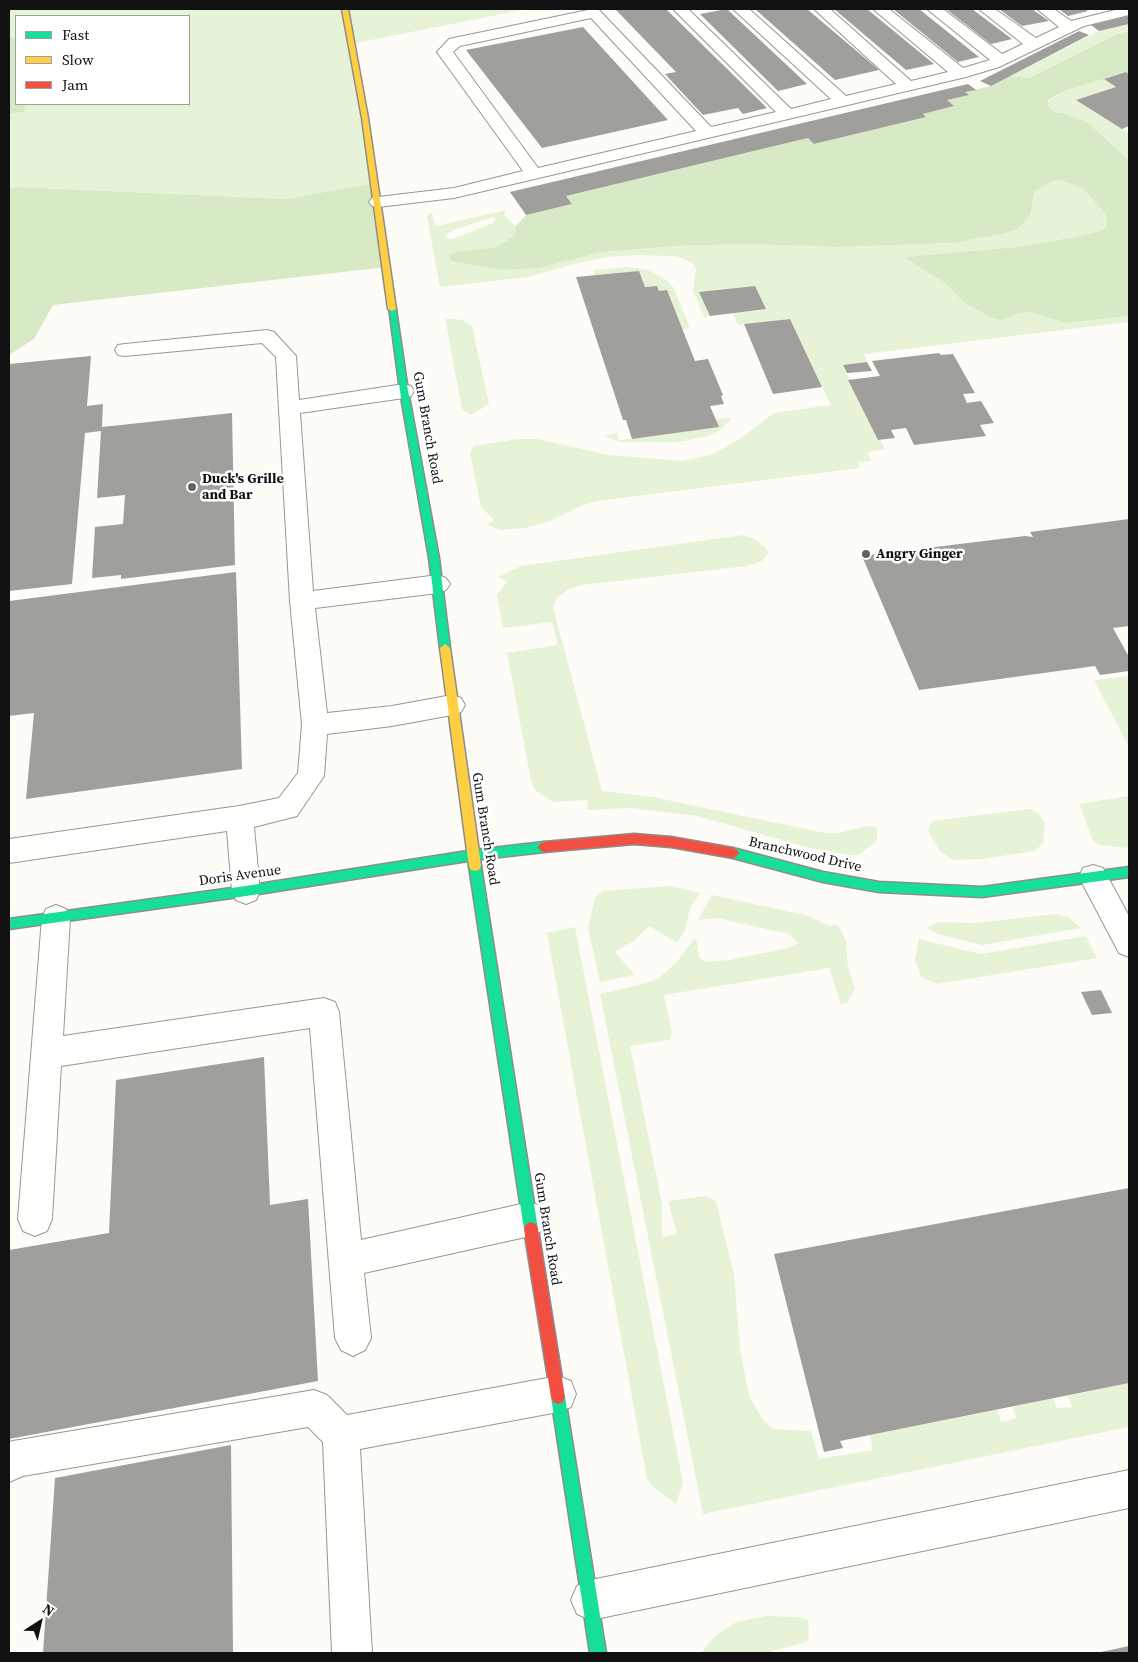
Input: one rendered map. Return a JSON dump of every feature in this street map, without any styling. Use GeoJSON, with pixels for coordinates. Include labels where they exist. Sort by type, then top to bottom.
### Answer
{"type":"FeatureCollection","features":[{"type":"Feature","properties":{"kind":"main road","name":"Gum Branch Road"},"geometry":{"type":"LineString","coordinates":[[345,9],[378,202],[404,391],[438,584],[452,705],[474,855],[598,1653]]}},
{"type":"Feature","properties":{"kind":"main road","name":"Branchwood Drive"},"geometry":{"type":"LineString","coordinates":[[474,855],[603,840],[634,839],[721,850],[823,877],[879,887],[982,892],[1129,872]]}},
{"type":"Feature","properties":{"kind":"main road","name":"Doris Avenue"},"geometry":{"type":"LineString","coordinates":[[9,924],[246,891],[474,855]]}},
{"type":"Feature","properties":{"kind":"lane"},"geometry":{"type":"LineString","coordinates":[[680,9],[788,115]]}},
{"type":"Feature","properties":{"kind":"lane"},"geometry":{"type":"LineString","coordinates":[[740,9],[843,102]]}},
{"type":"Feature","properties":{"kind":"lane"},"geometry":{"type":"LineString","coordinates":[[820,9],[908,86]]}},
{"type":"Feature","properties":{"kind":"lane"},"geometry":{"type":"LineString","coordinates":[[880,9],[960,74]]}},
{"type":"Feature","properties":{"kind":"lane"},"geometry":{"type":"LineString","coordinates":[[934,9],[1000,60]]}},
{"type":"Feature","properties":{"kind":"lane"},"geometry":{"type":"LineString","coordinates":[[986,9],[1034,44]]}},
{"type":"Feature","properties":{"kind":"lane"},"geometry":{"type":"LineString","coordinates":[[1044,9],[1070,28]]}},
{"type":"Feature","properties":{"kind":"lane"},"geometry":{"type":"LineString","coordinates":[[378,202],[454,193],[960,74],[1000,60],[1104,12],[1129,11]]}},
{"type":"Feature","properties":{"kind":"lane"},"geometry":{"type":"LineString","coordinates":[[534,174],[445,52],[454,42],[594,13],[708,134]]}},
{"type":"Feature","properties":{"kind":"lane"},"geometry":{"type":"LineString","coordinates":[[9,851],[239,818],[287,808],[310,776],[314,725],[302,601],[286,356],[267,336],[125,350]]}},
{"type":"Feature","properties":{"kind":"lane"},"geometry":{"type":"LineString","coordinates":[[289,408],[404,391]]}},
{"type":"Feature","properties":{"kind":"lane"},"geometry":{"type":"LineString","coordinates":[[302,601],[438,584]]}},
{"type":"Feature","properties":{"kind":"lane"},"geometry":{"type":"LineString","coordinates":[[314,725],[392,716],[452,705]]}},
{"type":"Feature","properties":{"kind":"lane"},"geometry":{"type":"LineString","coordinates":[[239,818],[246,891]]}},
{"type":"Feature","properties":{"kind":"lane"},"geometry":{"type":"LineString","coordinates":[[1093,877],[1129,944]]}},
{"type":"Feature","properties":{"kind":"lane"},"geometry":{"type":"LineString","coordinates":[[35,1219],[56,918]]}},
{"type":"Feature","properties":{"kind":"lane"},"geometry":{"type":"LineString","coordinates":[[46,1053],[324,1012],[354,1338]]}},
{"type":"Feature","properties":{"kind":"lane"},"geometry":{"type":"LineString","coordinates":[[346,1260],[530,1219]]}},
{"type":"Feature","properties":{"kind":"lane"},"geometry":{"type":"LineString","coordinates":[[341,1434],[558,1394]]}},
{"type":"Feature","properties":{"kind":"lane"},"geometry":{"type":"LineString","coordinates":[[9,1464],[13,1458],[314,1408],[341,1434],[352,1653]]}},
{"type":"Feature","properties":{"kind":"lane"},"geometry":{"type":"LineString","coordinates":[[591,1600],[1129,1489]]}},
{"type":"Feature","properties":{"kind":"green space"},"geometry":{"type":"Polygon","coordinates":[[[9,9],[527,9],[351,44],[375,183],[286,199],[17,187],[9,189],[9,114],[24,112],[27,105],[190,105],[190,15],[15,15],[15,38],[9,37],[9,9]]]}},
{"type":"Feature","properties":{"kind":"green space"},"geometry":{"type":"Polygon","coordinates":[[[1129,24],[1129,31],[1117,34],[1029,78],[1010,76],[1099,31],[1129,24]]]}},
{"type":"Feature","properties":{"kind":"green space"},"geometry":{"type":"Polygon","coordinates":[[[1129,31],[1129,74],[1126,72],[1062,92],[1048,100],[1047,105],[1054,112],[1063,113],[1087,122],[1129,160],[1129,316],[1068,323],[1028,312],[1018,313],[1003,320],[993,318],[964,303],[945,283],[904,257],[1017,247],[1101,231],[1106,227],[1107,216],[1084,189],[1055,180],[1035,191],[1030,215],[1018,229],[1003,234],[953,243],[838,247],[745,244],[676,246],[603,252],[539,268],[502,270],[450,261],[449,255],[459,251],[496,247],[514,236],[516,226],[526,215],[572,204],[566,196],[808,138],[815,144],[925,117],[923,114],[954,106],[947,100],[968,95],[965,92],[991,86],[1010,76],[1029,78],[1117,34],[1129,31]]]}},
{"type":"Feature","properties":{"kind":"green space"},"geometry":{"type":"Polygon","coordinates":[[[9,37],[15,38],[15,105],[27,105],[24,112],[9,114],[9,37]]]}},
{"type":"Feature","properties":{"kind":"green space"},"geometry":{"type":"Polygon","coordinates":[[[1104,79],[1116,87],[1077,100],[1129,133],[1129,160],[1087,122],[1063,113],[1054,112],[1046,105],[1048,101],[1062,92],[1104,79]]]}},
{"type":"Feature","properties":{"kind":"green space"},"geometry":{"type":"Polygon","coordinates":[[[1055,180],[1084,189],[1107,216],[1106,227],[1101,231],[1017,247],[905,257],[945,283],[964,303],[1003,320],[1017,313],[1028,312],[1068,323],[1129,316],[1129,322],[864,354],[867,362],[842,365],[885,449],[868,452],[871,461],[858,462],[860,468],[597,501],[585,504],[548,522],[525,528],[500,530],[487,525],[494,520],[481,507],[470,453],[474,446],[517,439],[537,439],[609,455],[682,461],[711,455],[738,440],[774,413],[831,405],[790,319],[738,325],[733,313],[766,309],[755,286],[700,292],[710,316],[704,317],[693,291],[696,269],[693,264],[673,256],[636,255],[608,257],[528,277],[440,287],[427,216],[432,212],[434,224],[437,226],[506,210],[504,215],[516,226],[514,236],[496,247],[459,251],[450,261],[502,270],[539,268],[603,252],[676,246],[745,244],[838,247],[953,243],[1003,234],[1018,229],[1030,215],[1035,191],[1055,180]],[[492,217],[454,230],[446,235],[446,238],[453,239],[493,223],[496,219],[492,217]]]}},
{"type":"Feature","properties":{"kind":"green space"},"geometry":{"type":"Polygon","coordinates":[[[375,183],[387,267],[53,305],[34,339],[9,355],[9,189],[17,187],[286,199],[375,183]]]}},
{"type":"Feature","properties":{"kind":"green space"},"geometry":{"type":"Polygon","coordinates":[[[629,267],[648,270],[668,281],[673,287],[690,328],[682,329],[667,290],[659,291],[657,286],[645,287],[639,271],[595,276],[593,270],[629,267]]]}},
{"type":"Feature","properties":{"kind":"green space"},"geometry":{"type":"Polygon","coordinates":[[[445,318],[462,320],[472,326],[489,404],[471,415],[462,410],[445,318]]]}},
{"type":"Feature","properties":{"kind":"green space"},"geometry":{"type":"Polygon","coordinates":[[[732,418],[720,430],[708,436],[679,442],[621,442],[604,436],[617,433],[619,440],[632,439],[718,427],[715,419],[732,418]]]}},
{"type":"Feature","properties":{"kind":"green space"},"geometry":{"type":"Polygon","coordinates":[[[743,535],[753,538],[766,548],[768,553],[763,561],[746,566],[582,585],[567,590],[557,598],[553,607],[602,791],[653,797],[825,833],[837,833],[867,826],[877,827],[877,839],[858,855],[848,855],[802,846],[697,816],[632,808],[588,810],[587,800],[553,802],[535,790],[531,781],[507,653],[558,645],[552,622],[503,628],[497,595],[507,582],[498,577],[521,566],[743,535]]]}},
{"type":"Feature","properties":{"kind":"green space"},"geometry":{"type":"Polygon","coordinates":[[[1129,676],[1129,747],[1094,680],[1129,676]]]}},
{"type":"Feature","properties":{"kind":"green space"},"geometry":{"type":"Polygon","coordinates":[[[1129,796],[1129,848],[1100,845],[1093,841],[1079,804],[1129,796]]]}},
{"type":"Feature","properties":{"kind":"green space"},"geometry":{"type":"Polygon","coordinates":[[[1030,809],[1038,813],[1045,823],[1043,843],[1035,851],[982,859],[953,860],[939,850],[928,831],[932,821],[1030,809]]]}},
{"type":"Feature","properties":{"kind":"green space"},"geometry":{"type":"Polygon","coordinates":[[[671,886],[700,893],[690,908],[685,930],[677,943],[649,926],[634,941],[615,952],[635,975],[600,982],[588,928],[595,898],[603,891],[671,886]]]}},
{"type":"Feature","properties":{"kind":"green space"},"geometry":{"type":"Polygon","coordinates":[[[712,895],[806,915],[829,926],[838,925],[846,941],[848,968],[855,988],[848,1002],[841,1005],[829,968],[664,995],[672,1032],[669,1040],[630,1046],[662,1203],[662,1237],[677,1234],[668,1201],[705,1196],[716,1201],[734,1274],[740,1349],[749,1396],[763,1420],[773,1429],[811,1431],[819,1459],[873,1450],[870,1435],[997,1410],[1001,1422],[1017,1418],[1012,1406],[1053,1398],[1057,1408],[1072,1407],[1068,1396],[1129,1383],[1129,1427],[703,1514],[600,994],[643,984],[659,978],[676,963],[694,939],[697,941],[699,957],[705,962],[729,960],[788,948],[798,943],[789,934],[717,918],[698,920],[712,895]]]}},
{"type":"Feature","properties":{"kind":"green space"},"geometry":{"type":"Polygon","coordinates":[[[1056,914],[1068,917],[1081,928],[982,945],[941,935],[927,928],[939,922],[975,923],[1056,914]]]}},
{"type":"Feature","properties":{"kind":"green space"},"geometry":{"type":"Polygon","coordinates":[[[575,927],[683,1483],[676,1504],[652,1486],[647,1479],[547,933],[575,927]]]}},
{"type":"Feature","properties":{"kind":"green space"},"geometry":{"type":"Polygon","coordinates":[[[1086,936],[1097,958],[937,984],[921,977],[915,959],[919,939],[981,954],[1086,936]]]}},
{"type":"Feature","properties":{"kind":"green space"},"geometry":{"type":"Polygon","coordinates":[[[766,1616],[800,1617],[808,1620],[809,1638],[806,1642],[765,1653],[701,1653],[715,1636],[736,1622],[766,1616]]]}},
{"type":"Feature","properties":{"kind":"building"},"geometry":{"type":"Polygon","coordinates":[[[615,9],[666,9],[767,108],[743,114],[738,108],[703,115],[665,74],[676,72],[615,9]]]}},
{"type":"Feature","properties":{"kind":"building"},"geometry":{"type":"Polygon","coordinates":[[[727,9],[807,84],[778,91],[700,14],[727,9]]]}},
{"type":"Feature","properties":{"kind":"building"},"geometry":{"type":"Polygon","coordinates":[[[755,9],[807,9],[879,70],[835,80],[755,9]]]}},
{"type":"Feature","properties":{"kind":"building"},"geometry":{"type":"Polygon","coordinates":[[[834,9],[867,9],[934,64],[906,70],[834,9]]]}},
{"type":"Feature","properties":{"kind":"building"},"geometry":{"type":"Polygon","coordinates":[[[893,9],[919,9],[979,57],[958,62],[893,9]]]}},
{"type":"Feature","properties":{"kind":"building"},"geometry":{"type":"Polygon","coordinates":[[[946,9],[972,9],[1012,39],[991,44],[946,9]]]}},
{"type":"Feature","properties":{"kind":"building"},"geometry":{"type":"Polygon","coordinates":[[[999,9],[1032,9],[1049,21],[1022,26],[999,9]]]}},
{"type":"Feature","properties":{"kind":"building"},"geometry":{"type":"Polygon","coordinates":[[[1059,9],[1084,9],[1088,11],[1068,16],[1059,9]]]}},
{"type":"Feature","properties":{"kind":"building"},"geometry":{"type":"Polygon","coordinates":[[[1129,16],[1129,24],[1099,31],[1091,25],[1129,16]]]}},
{"type":"Feature","properties":{"kind":"building"},"geometry":{"type":"Polygon","coordinates":[[[583,27],[668,120],[542,148],[466,50],[583,27]]]}},
{"type":"Feature","properties":{"kind":"building"},"geometry":{"type":"Polygon","coordinates":[[[1079,31],[1089,35],[991,86],[980,81],[1079,31]]]}},
{"type":"Feature","properties":{"kind":"building"},"geometry":{"type":"Polygon","coordinates":[[[1126,72],[1129,74],[1129,126],[1122,129],[1076,100],[1116,87],[1104,79],[1126,72]]]}},
{"type":"Feature","properties":{"kind":"building"},"geometry":{"type":"Polygon","coordinates":[[[968,84],[976,90],[965,92],[969,95],[947,100],[954,106],[923,114],[926,117],[814,144],[808,138],[566,196],[572,204],[526,215],[510,192],[968,84]]]}},
{"type":"Feature","properties":{"kind":"building"},"geometry":{"type":"Polygon","coordinates":[[[639,271],[645,287],[657,286],[659,291],[667,290],[695,361],[708,359],[723,395],[721,396],[724,404],[710,406],[719,427],[632,439],[626,420],[623,420],[576,277],[639,271]]]}},
{"type":"Feature","properties":{"kind":"building"},"geometry":{"type":"Polygon","coordinates":[[[755,286],[766,309],[710,316],[699,292],[755,286]]]}},
{"type":"Feature","properties":{"kind":"building"},"geometry":{"type":"Polygon","coordinates":[[[790,319],[822,387],[773,394],[744,324],[790,319]]]}},
{"type":"Feature","properties":{"kind":"building"},"geometry":{"type":"Polygon","coordinates":[[[939,353],[941,355],[953,354],[975,393],[963,394],[967,403],[981,401],[994,423],[980,425],[986,436],[914,445],[906,428],[891,430],[895,438],[878,440],[848,380],[880,376],[872,361],[939,353]]]}},
{"type":"Feature","properties":{"kind":"building"},"geometry":{"type":"Polygon","coordinates":[[[91,356],[87,406],[103,404],[102,427],[232,413],[235,565],[121,579],[121,575],[92,578],[95,527],[123,524],[125,495],[97,498],[101,431],[85,433],[72,584],[9,591],[9,364],[91,356]]]}},
{"type":"Feature","properties":{"kind":"building"},"geometry":{"type":"Polygon","coordinates":[[[867,362],[872,371],[847,373],[843,365],[867,362]]]}},
{"type":"Feature","properties":{"kind":"building"},"geometry":{"type":"Polygon","coordinates":[[[1129,519],[1129,626],[1113,628],[1129,657],[1129,671],[1100,675],[1095,666],[919,690],[862,556],[1025,536],[1033,537],[1030,532],[1129,519]]]}},
{"type":"Feature","properties":{"kind":"building"},"geometry":{"type":"Polygon","coordinates":[[[236,572],[242,769],[26,799],[34,713],[9,716],[9,601],[236,572]]]}},
{"type":"Feature","properties":{"kind":"building"},"geometry":{"type":"Polygon","coordinates":[[[1101,990],[1112,1013],[1092,1015],[1081,992],[1101,990]]]}},
{"type":"Feature","properties":{"kind":"building"},"geometry":{"type":"Polygon","coordinates":[[[264,1057],[270,1205],[308,1199],[318,1381],[9,1439],[9,1250],[109,1233],[116,1080],[264,1057]]]}},
{"type":"Feature","properties":{"kind":"building"},"geometry":{"type":"Polygon","coordinates":[[[1129,1188],[1129,1383],[840,1441],[843,1448],[824,1452],[774,1254],[1129,1188]]]}},
{"type":"Feature","properties":{"kind":"building"},"geometry":{"type":"Polygon","coordinates":[[[231,1445],[233,1653],[43,1653],[55,1478],[231,1445]]]}},
{"type":"Feature","properties":{"kind":"building"},"geometry":{"type":"Polygon","coordinates":[[[1129,1646],[1129,1653],[1101,1653],[1101,1652],[1129,1646]]]}},
{"type":"Feature","properties":{"kind":"traffic: fast"},"geometry":{"type":"LineString","coordinates":[[392,309],[404,391],[434,558],[445,648]]}},
{"type":"Feature","properties":{"kind":"traffic: fast"},"geometry":{"type":"LineString","coordinates":[[9,924],[246,891],[474,855],[544,847]]}},
{"type":"Feature","properties":{"kind":"traffic: fast"},"geometry":{"type":"LineString","coordinates":[[733,853],[823,877],[879,887],[982,892],[1129,872]]}},
{"type":"Feature","properties":{"kind":"traffic: fast"},"geometry":{"type":"LineString","coordinates":[[475,866],[531,1229]]}},
{"type":"Feature","properties":{"kind":"traffic: fast"},"geometry":{"type":"LineString","coordinates":[[558,1397],[598,1653]]}},
{"type":"Feature","properties":{"kind":"traffic: slow"},"geometry":{"type":"LineString","coordinates":[[345,9],[365,118],[392,309]]}},
{"type":"Feature","properties":{"kind":"traffic: slow"},"geometry":{"type":"LineString","coordinates":[[445,648],[475,866]]}},
{"type":"Feature","properties":{"kind":"traffic: jam"},"geometry":{"type":"LineString","coordinates":[[544,847],[634,839],[671,842],[733,853]]}},
{"type":"Feature","properties":{"kind":"traffic: jam"},"geometry":{"type":"LineString","coordinates":[[531,1229],[558,1397]]}},
{"type":"Feature","properties":{"kind":"place","name":"Duck's Grille and Bar"},"geometry":{"type":"Point","coordinates":[192,487]}},
{"type":"Feature","properties":{"kind":"place","name":"Angry Ginger"},"geometry":{"type":"Point","coordinates":[866,554]}}]}
